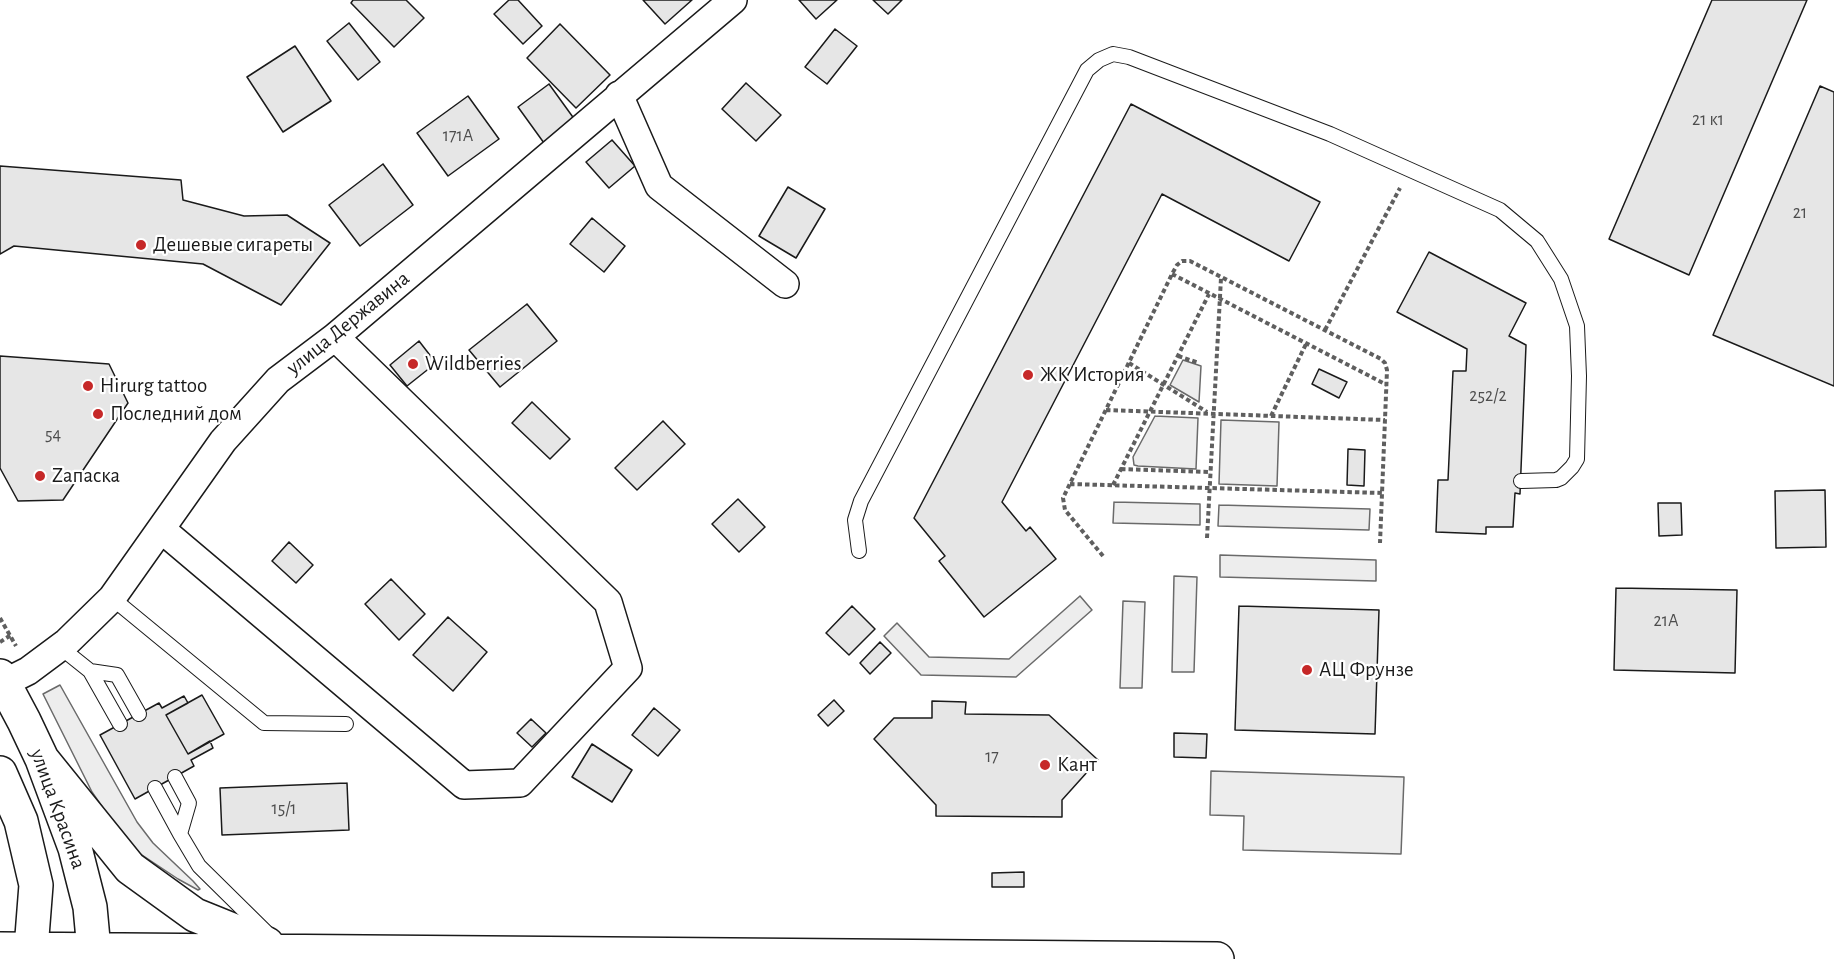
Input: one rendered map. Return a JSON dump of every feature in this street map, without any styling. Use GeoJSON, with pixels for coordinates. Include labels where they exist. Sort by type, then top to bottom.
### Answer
{"type":"FeatureCollection","features":[{"type":"Feature","properties":{"kind":"main road","name":"улица Красина"},"geometry":{"type":"LineString","coordinates":[[2,680],[42,759],[75,848],[90,907],[93,954]]}},
{"type":"Feature","properties":{"kind":"main road"},"geometry":{"type":"LineString","coordinates":[[42,759],[130,868],[195,915],[286,951]]}},
{"type":"Feature","properties":{"kind":"main road","name":"улица Красина"},"geometry":{"type":"LineString","coordinates":[[3,792],[21,821],[36,885],[19,952]]}},
{"type":"Feature","properties":{"kind":"main road"},"geometry":{"type":"LineString","coordinates":[[19,952],[93,954],[286,951],[1217,959]]}},
{"type":"Feature","properties":{"kind":"street","name":"улица Державина"},"geometry":{"type":"LineString","coordinates":[[2,680],[28,671],[60,646],[112,598],[230,432],[278,380],[335,337],[733,0]]}},
{"type":"Feature","properties":{"kind":"street"},"geometry":{"type":"LineString","coordinates":[[619,95],[659,186],[785,284]]}},
{"type":"Feature","properties":{"kind":"street"},"geometry":{"type":"LineString","coordinates":[[161,529],[464,785],[520,783],[628,668],[608,602],[335,337]]}},
{"type":"Feature","properties":{"kind":"lane"},"geometry":{"type":"LineString","coordinates":[[859,551],[855,520],[861,501],[1087,70],[1113,54],[1129,57],[1330,134],[1500,210],[1537,241],[1561,279],[1577,326],[1578,459],[1556,480],[1521,481]]}},
{"type":"Feature","properties":{"kind":"lane"},"geometry":{"type":"LineString","coordinates":[[112,598],[264,723],[346,724]]}},
{"type":"Feature","properties":{"kind":"lane"},"geometry":{"type":"LineString","coordinates":[[60,646],[90,671],[120,724]]}},
{"type":"Feature","properties":{"kind":"lane"},"geometry":{"type":"LineString","coordinates":[[90,671],[117,675],[140,714]]}},
{"type":"Feature","properties":{"kind":"lane"},"geometry":{"type":"LineString","coordinates":[[175,777],[189,803],[180,834]]}},
{"type":"Feature","properties":{"kind":"lane"},"geometry":{"type":"LineString","coordinates":[[155,788],[199,866],[286,951]]}},
{"type":"Feature","properties":{"kind":"path"},"geometry":{"type":"LineString","coordinates":[[1325,330],[1409,169]]}},
{"type":"Feature","properties":{"kind":"path"},"geometry":{"type":"LineString","coordinates":[[1103,556],[1065,510],[1063,498],[1172,274],[1182,261],[1190,261],[1385,363],[1387,370],[1380,543]]}},
{"type":"Feature","properties":{"kind":"path"},"geometry":{"type":"LineString","coordinates":[[1172,274],[1386,385]]}},
{"type":"Feature","properties":{"kind":"path"},"geometry":{"type":"LineString","coordinates":[[1207,538],[1211,472],[1211,414],[1221,278]]}},
{"type":"Feature","properties":{"kind":"path"},"geometry":{"type":"LineString","coordinates":[[1113,485],[1209,294]]}},
{"type":"Feature","properties":{"kind":"path"},"geometry":{"type":"LineString","coordinates":[[1270,416],[1306,344]]}},
{"type":"Feature","properties":{"kind":"path"},"geometry":{"type":"LineString","coordinates":[[1178,356],[1199,363]]}},
{"type":"Feature","properties":{"kind":"path"},"geometry":{"type":"LineString","coordinates":[[1129,363],[1211,414]]}},
{"type":"Feature","properties":{"kind":"path"},"geometry":{"type":"LineString","coordinates":[[1106,410],[1385,420]]}},
{"type":"Feature","properties":{"kind":"path"},"geometry":{"type":"LineString","coordinates":[[1121,469],[1211,472]]}},
{"type":"Feature","properties":{"kind":"path"},"geometry":{"type":"LineString","coordinates":[[1070,484],[1382,493]]}},
{"type":"Feature","properties":{"kind":"path"},"geometry":{"type":"LineString","coordinates":[[0,642],[11,635]]}},
{"type":"Feature","properties":{"kind":"shaded area"},"geometry":{"type":"Polygon","coordinates":[[[1183,360],[1201,366],[1199,402],[1170,385],[1183,360]]]}},
{"type":"Feature","properties":{"kind":"shaded area"},"geometry":{"type":"Polygon","coordinates":[[[1155,416],[1198,418],[1196,469],[1134,465],[1133,457],[1155,416]]]}},
{"type":"Feature","properties":{"kind":"shaded area"},"geometry":{"type":"Polygon","coordinates":[[[1221,420],[1279,422],[1277,486],[1219,484],[1221,420]]]}},
{"type":"Feature","properties":{"kind":"shaded area"},"geometry":{"type":"Polygon","coordinates":[[[1114,502],[1200,504],[1200,525],[1113,523],[1114,502]]]}},
{"type":"Feature","properties":{"kind":"shaded area"},"geometry":{"type":"Polygon","coordinates":[[[1219,505],[1370,509],[1369,530],[1218,526],[1219,505]]]}},
{"type":"Feature","properties":{"kind":"shaded area"},"geometry":{"type":"Polygon","coordinates":[[[1220,555],[1376,560],[1376,581],[1220,577],[1220,555]]]}},
{"type":"Feature","properties":{"kind":"shaded area"},"geometry":{"type":"Polygon","coordinates":[[[1174,576],[1197,577],[1194,672],[1172,672],[1174,576]]]}},
{"type":"Feature","properties":{"kind":"shaded area"},"geometry":{"type":"Polygon","coordinates":[[[1080,596],[1092,610],[1016,677],[921,675],[884,636],[897,623],[929,657],[1009,659],[1080,596]]]}},
{"type":"Feature","properties":{"kind":"shaded area"},"geometry":{"type":"Polygon","coordinates":[[[1123,601],[1145,602],[1142,688],[1120,688],[1123,601]]]}},
{"type":"Feature","properties":{"kind":"shaded area"},"geometry":{"type":"Polygon","coordinates":[[[60,685],[137,822],[153,843],[200,889],[178,879],[130,847],[92,792],[43,694],[60,685]]]}},
{"type":"Feature","properties":{"kind":"shaded area"},"geometry":{"type":"Polygon","coordinates":[[[1211,771],[1404,777],[1401,854],[1243,850],[1244,816],[1210,815],[1211,771]]]}},
{"type":"Feature","properties":{"kind":"building"},"geometry":{"type":"Polygon","coordinates":[[[353,0],[406,0],[424,18],[394,47],[351,3],[353,0]]]}},
{"type":"Feature","properties":{"kind":"building"},"geometry":{"type":"Polygon","coordinates":[[[509,0],[518,0],[542,26],[523,44],[494,14],[509,0]]]}},
{"type":"Feature","properties":{"kind":"building"},"geometry":{"type":"Polygon","coordinates":[[[643,0],[692,0],[665,24],[643,0]]]}},
{"type":"Feature","properties":{"kind":"building"},"geometry":{"type":"Polygon","coordinates":[[[799,0],[837,0],[816,19],[799,0]]]}},
{"type":"Feature","properties":{"kind":"building"},"geometry":{"type":"Polygon","coordinates":[[[873,0],[902,0],[888,14],[873,0]]]}},
{"type":"Feature","properties":{"kind":"building"},"geometry":{"type":"Polygon","coordinates":[[[1712,0],[1807,0],[1689,275],[1609,239],[1712,0]]]}},
{"type":"Feature","properties":{"kind":"building"},"geometry":{"type":"Polygon","coordinates":[[[349,23],[380,62],[358,80],[327,41],[349,23]]]}},
{"type":"Feature","properties":{"kind":"building"},"geometry":{"type":"Polygon","coordinates":[[[560,24],[610,75],[576,108],[527,58],[560,24]]]}},
{"type":"Feature","properties":{"kind":"building"},"geometry":{"type":"Polygon","coordinates":[[[835,29],[857,46],[827,84],[805,67],[835,29]]]}},
{"type":"Feature","properties":{"kind":"building"},"geometry":{"type":"Polygon","coordinates":[[[295,46],[331,101],[283,132],[247,77],[295,46]]]}},
{"type":"Feature","properties":{"kind":"building"},"geometry":{"type":"Polygon","coordinates":[[[746,83],[781,115],[756,141],[722,109],[746,83]]]}},
{"type":"Feature","properties":{"kind":"building"},"geometry":{"type":"Polygon","coordinates":[[[549,84],[575,120],[544,143],[518,107],[549,84]]]}},
{"type":"Feature","properties":{"kind":"building"},"geometry":{"type":"Polygon","coordinates":[[[1820,86],[1834,92],[1834,386],[1713,335],[1820,86]]]}},
{"type":"Feature","properties":{"kind":"building"},"geometry":{"type":"Polygon","coordinates":[[[468,96],[499,139],[448,176],[417,133],[468,96]]]}},
{"type":"Feature","properties":{"kind":"building","name":"ЖК История"},"geometry":{"type":"Polygon","coordinates":[[[1131,104],[1320,202],[1289,261],[1162,194],[1002,502],[1026,531],[1030,527],[1056,559],[984,617],[939,561],[945,556],[914,518],[1131,104]]]}},
{"type":"Feature","properties":{"kind":"building"},"geometry":{"type":"Polygon","coordinates":[[[612,140],[635,166],[609,188],[586,162],[612,140]]]}},
{"type":"Feature","properties":{"kind":"building"},"geometry":{"type":"Polygon","coordinates":[[[383,164],[413,205],[360,246],[329,205],[383,164]]]}},
{"type":"Feature","properties":{"kind":"building"},"geometry":{"type":"Polygon","coordinates":[[[0,166],[181,180],[183,200],[244,216],[287,215],[330,243],[281,305],[203,264],[14,246],[0,254],[0,166]]]}},
{"type":"Feature","properties":{"kind":"building"},"geometry":{"type":"Polygon","coordinates":[[[788,187],[825,209],[796,258],[759,236],[788,187]]]}},
{"type":"Feature","properties":{"kind":"building"},"geometry":{"type":"Polygon","coordinates":[[[592,218],[625,246],[604,272],[570,244],[592,218]]]}},
{"type":"Feature","properties":{"kind":"building"},"geometry":{"type":"Polygon","coordinates":[[[1429,252],[1526,303],[1509,336],[1526,345],[1520,494],[1515,493],[1513,527],[1486,527],[1486,534],[1436,532],[1438,480],[1448,480],[1453,371],[1466,371],[1467,349],[1397,312],[1429,252]]]}},
{"type":"Feature","properties":{"kind":"building"},"geometry":{"type":"Polygon","coordinates":[[[527,304],[557,341],[500,387],[469,350],[527,304]]]}},
{"type":"Feature","properties":{"kind":"building","name":"Wildberries"},"geometry":{"type":"Polygon","coordinates":[[[419,341],[436,363],[407,386],[390,365],[419,341]]]}},
{"type":"Feature","properties":{"kind":"building"},"geometry":{"type":"Polygon","coordinates":[[[0,356],[109,364],[128,403],[63,500],[18,501],[0,468],[0,356]]]}},
{"type":"Feature","properties":{"kind":"building"},"geometry":{"type":"Polygon","coordinates":[[[1319,369],[1347,382],[1339,398],[1312,384],[1319,369]]]}},
{"type":"Feature","properties":{"kind":"building"},"geometry":{"type":"Polygon","coordinates":[[[532,402],[570,439],[550,459],[512,423],[532,402]]]}},
{"type":"Feature","properties":{"kind":"building"},"geometry":{"type":"Polygon","coordinates":[[[663,421],[685,444],[637,490],[615,468],[663,421]]]}},
{"type":"Feature","properties":{"kind":"building"},"geometry":{"type":"Polygon","coordinates":[[[1348,449],[1365,450],[1364,486],[1347,485],[1348,449]]]}},
{"type":"Feature","properties":{"kind":"building"},"geometry":{"type":"Polygon","coordinates":[[[1825,490],[1826,547],[1776,548],[1775,491],[1825,490]]]}},
{"type":"Feature","properties":{"kind":"building"},"geometry":{"type":"Polygon","coordinates":[[[738,499],[765,527],[739,552],[712,524],[738,499]]]}},
{"type":"Feature","properties":{"kind":"building"},"geometry":{"type":"Polygon","coordinates":[[[1658,503],[1681,503],[1682,535],[1659,536],[1658,503]]]}},
{"type":"Feature","properties":{"kind":"building"},"geometry":{"type":"Polygon","coordinates":[[[289,542],[313,565],[296,583],[272,561],[289,542]]]}},
{"type":"Feature","properties":{"kind":"building"},"geometry":{"type":"Polygon","coordinates":[[[391,579],[425,614],[399,640],[365,604],[391,579]]]}},
{"type":"Feature","properties":{"kind":"building"},"geometry":{"type":"Polygon","coordinates":[[[1616,588],[1737,590],[1735,673],[1614,670],[1616,588]]]}},
{"type":"Feature","properties":{"kind":"building"},"geometry":{"type":"Polygon","coordinates":[[[852,606],[875,629],[849,655],[826,633],[852,606]]]}},
{"type":"Feature","properties":{"kind":"building","name":"АЦ Фрунзе"},"geometry":{"type":"Polygon","coordinates":[[[1239,606],[1379,610],[1375,734],[1235,730],[1239,606]]]}},
{"type":"Feature","properties":{"kind":"building"},"geometry":{"type":"Polygon","coordinates":[[[448,617],[487,652],[453,691],[413,655],[448,617]]]}},
{"type":"Feature","properties":{"kind":"building"},"geometry":{"type":"Polygon","coordinates":[[[880,642],[891,653],[870,674],[860,663],[880,642]]]}},
{"type":"Feature","properties":{"kind":"building"},"geometry":{"type":"Polygon","coordinates":[[[202,695],[224,734],[188,754],[166,715],[202,695]]]}},
{"type":"Feature","properties":{"kind":"building"},"geometry":{"type":"Polygon","coordinates":[[[184,696],[188,703],[166,715],[188,754],[210,741],[213,748],[191,760],[194,766],[135,799],[100,735],[159,703],[162,708],[184,696]]]}},
{"type":"Feature","properties":{"kind":"building"},"geometry":{"type":"Polygon","coordinates":[[[834,700],[844,711],[828,726],[818,715],[834,700]]]}},
{"type":"Feature","properties":{"kind":"building"},"geometry":{"type":"Polygon","coordinates":[[[932,701],[966,702],[965,714],[1049,715],[1098,760],[1062,800],[1062,817],[936,816],[936,805],[874,739],[894,718],[932,718],[932,701]]]}},
{"type":"Feature","properties":{"kind":"building"},"geometry":{"type":"Polygon","coordinates":[[[654,708],[680,730],[658,756],[632,735],[654,708]]]}},
{"type":"Feature","properties":{"kind":"building"},"geometry":{"type":"Polygon","coordinates":[[[531,719],[546,733],[532,747],[517,733],[531,719]]]}},
{"type":"Feature","properties":{"kind":"building"},"geometry":{"type":"Polygon","coordinates":[[[1174,733],[1207,734],[1206,758],[1174,757],[1174,733]]]}},
{"type":"Feature","properties":{"kind":"building"},"geometry":{"type":"Polygon","coordinates":[[[592,744],[632,770],[612,802],[572,777],[592,744]]]}},
{"type":"Feature","properties":{"kind":"building"},"geometry":{"type":"Polygon","coordinates":[[[347,783],[349,830],[222,835],[220,788],[347,783]]]}},
{"type":"Feature","properties":{"kind":"building"},"geometry":{"type":"Polygon","coordinates":[[[1024,872],[1024,887],[992,887],[992,873],[1024,872]]]}},
{"type":"Feature","properties":{"kind":"place","name":"Дешевые сигареты"},"geometry":{"type":"Point","coordinates":[141,245]}},
{"type":"Feature","properties":{"kind":"place","name":"Wildberries"},"geometry":{"type":"Point","coordinates":[413,364]}},
{"type":"Feature","properties":{"kind":"place","name":"ЖК История"},"geometry":{"type":"Point","coordinates":[1028,375]}},
{"type":"Feature","properties":{"kind":"place","name":"Hirurg tattoo"},"geometry":{"type":"Point","coordinates":[88,386]}},
{"type":"Feature","properties":{"kind":"place","name":"Последний дом"},"geometry":{"type":"Point","coordinates":[98,414]}},
{"type":"Feature","properties":{"kind":"place","name":"Zапаска"},"geometry":{"type":"Point","coordinates":[40,476]}},
{"type":"Feature","properties":{"kind":"place","name":"АЦ Фрунзе"},"geometry":{"type":"Point","coordinates":[1307,670]}},
{"type":"Feature","properties":{"kind":"place","name":"Кант"},"geometry":{"type":"Point","coordinates":[1045,765]}}]}
